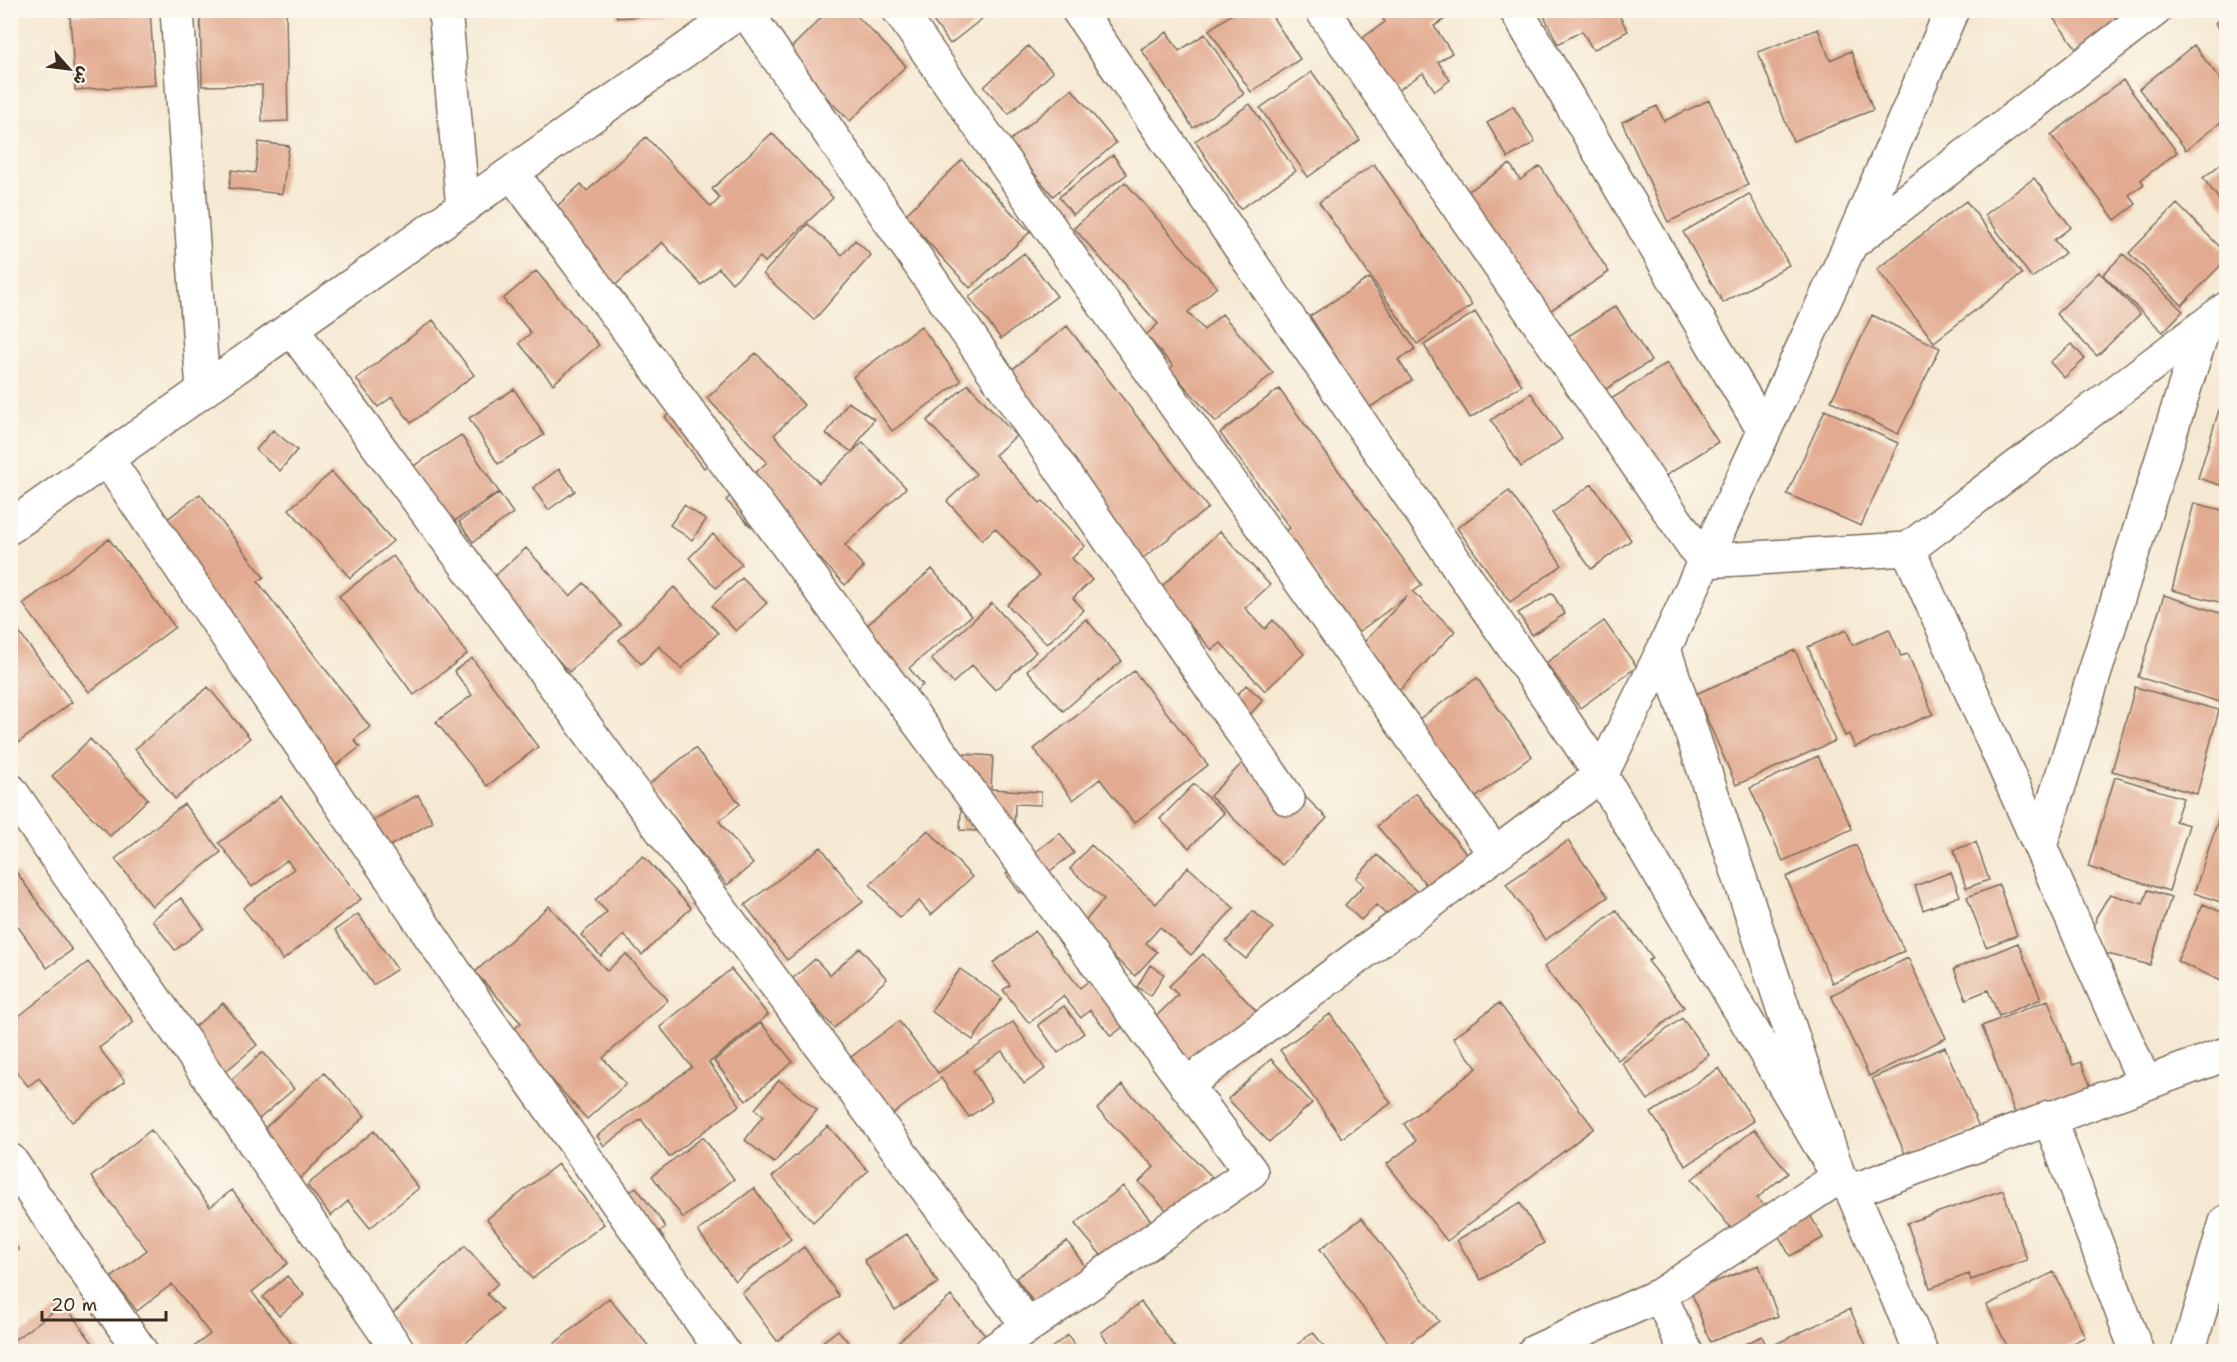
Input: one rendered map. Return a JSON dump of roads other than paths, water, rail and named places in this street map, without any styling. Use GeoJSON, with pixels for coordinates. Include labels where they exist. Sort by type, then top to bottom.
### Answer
{"type":"FeatureCollection","features":[{"type":"Feature","properties":{"kind":"street"},"geometry":{"type":"LineString","coordinates":[[177,10],[203,391]]}},
{"type":"Feature","properties":{"kind":"street"},"geometry":{"type":"LineString","coordinates":[[445,10],[463,208]]}},
{"type":"Feature","properties":{"kind":"street"},"geometry":{"type":"LineString","coordinates":[[10,527],[744,10],[1288,799]]}},
{"type":"Feature","properties":{"kind":"street"},"geometry":{"type":"LineString","coordinates":[[899,10],[1103,303],[1495,854]]}},
{"type":"Feature","properties":{"kind":"street"},"geometry":{"type":"LineString","coordinates":[[1322,10],[1704,561]]}},
{"type":"Feature","properties":{"kind":"street"},"geometry":{"type":"LineString","coordinates":[[1516,10],[1764,431]]}},
{"type":"Feature","properties":{"kind":"street"},"geometry":{"type":"LineString","coordinates":[[1186,1085],[1601,775],[1664,649],[1850,245],[1952,10]]}},
{"type":"Feature","properties":{"kind":"street"},"geometry":{"type":"LineString","coordinates":[[1850,245],[2155,10]]}},
{"type":"Feature","properties":{"kind":"street"},"geometry":{"type":"LineString","coordinates":[[1087,13],[1601,775],[1845,1184]]}},
{"type":"Feature","properties":{"kind":"street"},"geometry":{"type":"LineString","coordinates":[[512,173],[1251,1172],[991,1352]]}},
{"type":"Feature","properties":{"kind":"street"},"geometry":{"type":"LineString","coordinates":[[1704,561],[1908,549],[2215,317]]}},
{"type":"Feature","properties":{"kind":"street"},"geometry":{"type":"LineString","coordinates":[[2040,846],[2215,317]]}},
{"type":"Feature","properties":{"kind":"street"},"geometry":{"type":"LineString","coordinates":[[291,328],[1028,1326]]}},
{"type":"Feature","properties":{"kind":"street"},"geometry":{"type":"LineString","coordinates":[[106,459],[482,1012],[723,1352]]}},
{"type":"Feature","properties":{"kind":"street"},"geometry":{"type":"LineString","coordinates":[[1908,549],[2145,1083]]}},
{"type":"Feature","properties":{"kind":"street"},"geometry":{"type":"LineString","coordinates":[[1664,649],[1845,1184],[1921,1352]]}},
{"type":"Feature","properties":{"kind":"street"},"geometry":{"type":"LineString","coordinates":[[10,790],[399,1352]]}},
{"type":"Feature","properties":{"kind":"street"},"geometry":{"type":"LineString","coordinates":[[1534,1352],[1660,1295],[1845,1184],[2049,1117],[2226,1054]]}},
{"type":"Feature","properties":{"kind":"street"},"geometry":{"type":"LineString","coordinates":[[2049,1117],[2137,1352]]}},
{"type":"Feature","properties":{"kind":"street"},"geometry":{"type":"LineString","coordinates":[[10,1160],[141,1352]]}},
{"type":"Feature","properties":{"kind":"street"},"geometry":{"type":"LineString","coordinates":[[2188,1352],[2226,1222]]}},
{"type":"Feature","properties":{"kind":"street"},"geometry":{"type":"LineString","coordinates":[[1660,1295],[1686,1352]]}}]}
